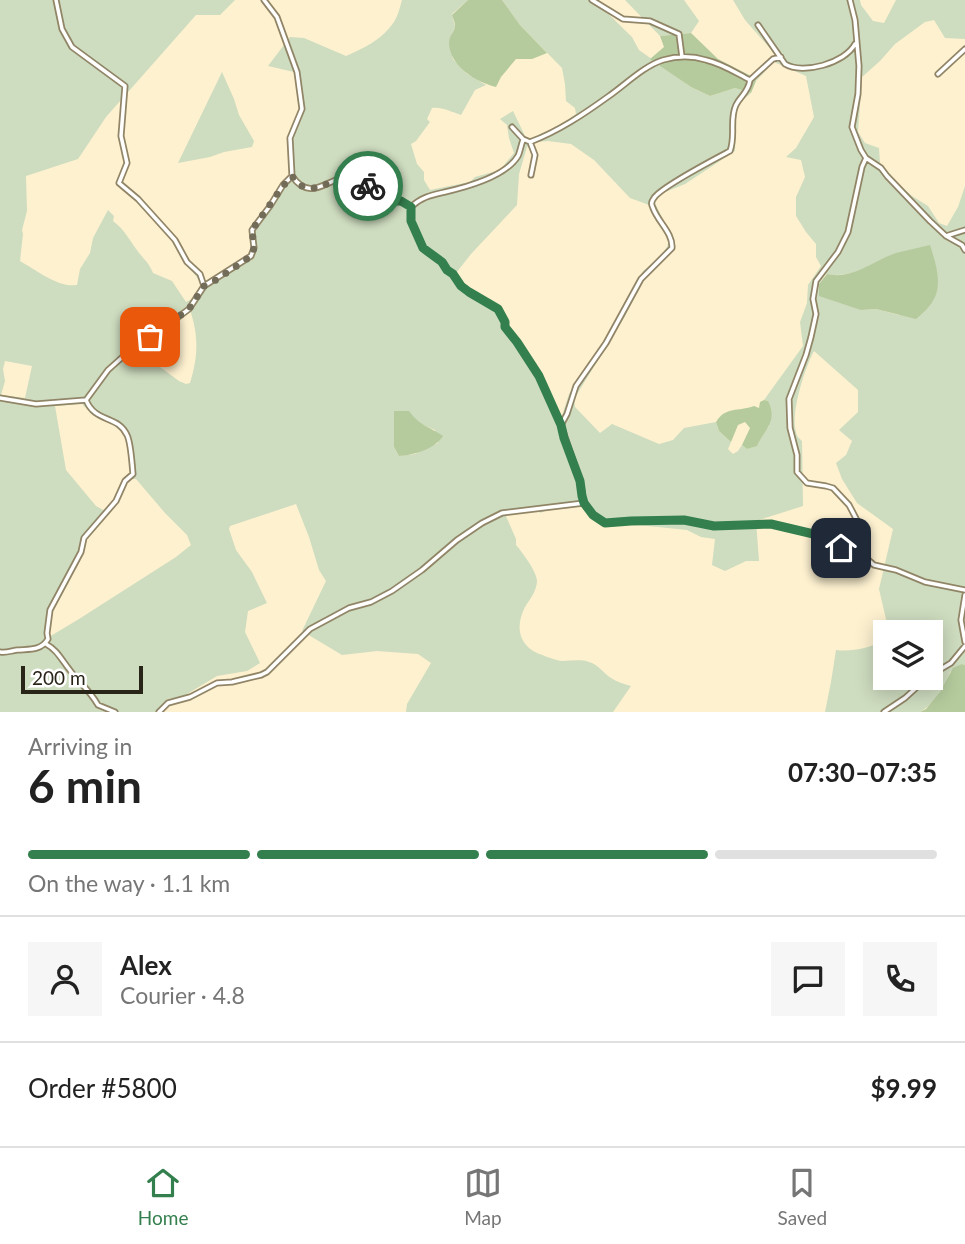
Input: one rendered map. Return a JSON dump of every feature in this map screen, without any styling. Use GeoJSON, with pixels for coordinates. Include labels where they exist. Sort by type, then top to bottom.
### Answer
{"type":"FeatureCollection","features":[{"type":"Feature","properties":{"kind":"street"},"geometry":{"type":"LineString","coordinates":[[56,0],[62,29],[72,47],[125,86],[121,136],[127,163],[119,183],[138,199],[175,240],[187,262],[200,274],[204,286]]}},
{"type":"Feature","properties":{"kind":"street"},"geometry":{"type":"LineString","coordinates":[[264,0],[278,16],[297,72],[302,109],[290,138],[294,181],[307,189],[345,177],[355,177],[390,201],[401,201],[411,207]]}},
{"type":"Feature","properties":{"kind":"street"},"geometry":{"type":"LineString","coordinates":[[592,0],[623,19],[650,21],[678,34],[682,57]]}},
{"type":"Feature","properties":{"kind":"street"},"geometry":{"type":"LineString","coordinates":[[850,0],[858,52],[858,94],[852,127],[866,158],[881,168],[946,236],[962,245],[965,250]]}},
{"type":"Feature","properties":{"kind":"street"},"geometry":{"type":"LineString","coordinates":[[758,25],[785,64],[792,68],[799,69],[835,61],[847,54],[856,42]]}},
{"type":"Feature","properties":{"kind":"street"},"geometry":{"type":"LineString","coordinates":[[938,74],[965,49]]}},
{"type":"Feature","properties":{"kind":"street"},"geometry":{"type":"LineString","coordinates":[[512,127],[523,139],[530,142],[551,134],[659,61],[682,57],[705,59],[726,66],[750,80]]}},
{"type":"Feature","properties":{"kind":"street"},"geometry":{"type":"LineString","coordinates":[[561,425],[576,386],[606,344],[641,279],[672,248],[672,241],[653,209],[655,195],[730,151],[736,104],[748,89],[750,80],[773,59],[781,57]]}},
{"type":"Feature","properties":{"kind":"street"},"geometry":{"type":"LineString","coordinates":[[523,139],[518,156],[495,176],[418,200],[411,207],[411,221],[423,248],[442,262],[461,286],[498,309],[505,327],[539,376],[561,425],[580,481],[584,503],[593,515],[605,523],[684,520],[714,526],[771,524],[822,536],[841,548],[866,558],[874,565],[965,592],[961,621],[965,644],[951,663],[943,668]]}},
{"type":"Feature","properties":{"kind":"street"},"geometry":{"type":"LineString","coordinates":[[530,142],[535,155],[531,175]]}},
{"type":"Feature","properties":{"kind":"street"},"geometry":{"type":"LineString","coordinates":[[866,158],[848,232],[838,252],[816,281],[813,299],[816,314],[811,337],[789,399],[790,428],[797,455],[797,472],[807,484],[833,488],[849,505],[861,528],[866,558]]}},
{"type":"Feature","properties":{"kind":"street"},"geometry":{"type":"LineString","coordinates":[[0,398],[36,404],[86,400],[108,370],[127,353],[189,309],[204,286],[251,256],[254,248],[252,230],[292,176]]}},
{"type":"Feature","properties":{"kind":"street"},"geometry":{"type":"LineString","coordinates":[[946,236],[965,230]]}},
{"type":"Feature","properties":{"kind":"street"},"geometry":{"type":"LineString","coordinates":[[0,652],[35,650],[46,644],[50,610],[81,552],[84,538],[116,501],[125,481],[133,474],[129,438],[124,429],[111,420],[94,414],[86,400]]}},
{"type":"Feature","properties":{"kind":"street"},"geometry":{"type":"LineString","coordinates":[[159,712],[168,704],[218,683],[267,671],[310,629],[349,608],[371,602],[392,591],[457,540],[502,513],[584,503]]}},
{"type":"Feature","properties":{"kind":"street"},"geometry":{"type":"LineString","coordinates":[[46,644],[55,649],[70,671],[91,692],[98,705],[115,712]]}},
{"type":"Feature","properties":{"kind":"street"},"geometry":{"type":"LineString","coordinates":[[884,712],[914,690]]}},
{"type":"Feature","properties":{"kind":"green space"},"geometry":{"type":"Polygon","coordinates":[[[0,0],[235,0],[220,15],[196,15],[106,117],[78,159],[26,176],[27,211],[22,230],[20,261],[62,284],[77,285],[80,269],[90,253],[93,238],[108,210],[114,216],[113,221],[153,273],[172,281],[186,302],[192,299],[202,286],[184,263],[172,240],[139,204],[150,209],[176,238],[188,261],[206,282],[250,255],[253,248],[251,229],[290,176],[289,138],[301,109],[294,72],[268,66],[290,37],[304,38],[346,56],[384,34],[395,20],[402,0],[468,0],[452,14],[455,27],[449,41],[453,59],[466,73],[486,85],[475,90],[461,115],[432,108],[427,119],[430,122],[411,144],[430,190],[470,182],[475,177],[500,170],[514,153],[507,125],[500,119],[513,111],[526,138],[546,134],[576,114],[575,108],[566,101],[562,68],[520,25],[502,0],[594,0],[632,37],[639,50],[691,87],[710,96],[735,88],[751,93],[738,104],[735,151],[685,184],[658,195],[655,203],[675,245],[644,280],[574,399],[575,407],[600,433],[612,424],[659,444],[673,440],[684,428],[716,422],[719,431],[731,442],[728,449],[733,454],[742,445],[747,449],[756,446],[769,426],[768,401],[764,400],[803,346],[800,322],[807,303],[808,285],[821,266],[816,257],[816,244],[796,216],[796,197],[805,177],[801,160],[786,157],[796,148],[814,117],[806,76],[774,62],[756,81],[751,76],[776,55],[745,20],[733,0],[860,0],[873,21],[884,23],[896,0],[965,0],[965,39],[945,38],[934,20],[925,22],[895,44],[862,77],[858,132],[865,143],[879,148],[880,163],[897,183],[928,206],[939,223],[947,226],[958,207],[965,186],[965,665],[962,664],[950,672],[943,686],[943,620],[886,620],[879,589],[893,529],[857,503],[842,479],[836,463],[846,455],[852,441],[839,430],[858,412],[858,390],[814,351],[803,379],[795,414],[796,434],[802,441],[803,506],[756,521],[759,561],[746,561],[725,571],[712,565],[715,539],[701,537],[687,530],[629,524],[603,526],[593,520],[580,505],[553,508],[540,513],[539,509],[505,514],[516,545],[537,578],[535,589],[520,620],[522,639],[537,653],[560,661],[589,662],[613,679],[631,686],[613,712],[406,712],[407,704],[431,663],[418,654],[377,651],[342,655],[302,631],[326,581],[319,570],[296,504],[230,526],[229,529],[236,550],[252,572],[267,603],[248,611],[245,632],[260,663],[247,671],[217,676],[182,697],[167,699],[161,707],[162,712],[0,712],[0,0]],[[548,141],[527,147],[519,174],[517,205],[456,273],[460,281],[499,307],[506,317],[509,330],[536,363],[561,419],[569,394],[600,348],[643,271],[661,256],[669,240],[649,205],[630,198],[594,160],[571,144],[548,141]],[[895,254],[853,273],[826,274],[819,284],[861,310],[876,309],[899,315],[895,254]],[[190,310],[138,347],[141,353],[179,381],[190,383],[196,346],[190,310]],[[5,361],[5,381],[1,395],[25,398],[32,366],[5,361]],[[82,404],[55,406],[66,470],[96,506],[105,511],[132,473],[128,439],[122,430],[110,421],[93,415],[82,404]],[[395,411],[394,447],[399,456],[415,454],[438,443],[435,430],[395,411]],[[129,479],[118,502],[86,539],[82,553],[52,611],[49,637],[191,545],[187,535],[136,479],[129,479]]]}},
{"type":"Feature","properties":{"kind":"green space"},"geometry":{"type":"Polygon","coordinates":[[[468,0],[502,0],[520,25],[547,53],[532,59],[516,59],[496,87],[472,77],[454,58],[449,42],[455,26],[452,15],[468,0]]]}},
{"type":"Feature","properties":{"kind":"green space"},"geometry":{"type":"Polygon","coordinates":[[[625,0],[684,0],[699,21],[691,33],[660,36],[625,0]]]}},
{"type":"Feature","properties":{"kind":"green space"},"geometry":{"type":"Polygon","coordinates":[[[691,33],[718,59],[756,81],[751,93],[735,88],[710,96],[691,87],[650,59],[664,47],[660,36],[691,33]]]}},
{"type":"Feature","properties":{"kind":"green space"},"geometry":{"type":"Polygon","coordinates":[[[222,72],[239,115],[254,141],[252,147],[178,163],[222,72]]]}},
{"type":"Feature","properties":{"kind":"green space"},"geometry":{"type":"Polygon","coordinates":[[[930,245],[937,271],[937,291],[931,303],[916,319],[876,309],[861,310],[819,296],[819,284],[827,274],[854,272],[896,253],[930,245]]]}},
{"type":"Feature","properties":{"kind":"green space"},"geometry":{"type":"Polygon","coordinates":[[[768,401],[772,414],[767,430],[757,446],[747,449],[742,445],[750,428],[745,422],[738,425],[731,442],[719,431],[716,422],[724,414],[754,406],[759,408],[760,402],[768,401]]]}},
{"type":"Feature","properties":{"kind":"green space"},"geometry":{"type":"Polygon","coordinates":[[[394,411],[409,411],[421,423],[443,436],[424,450],[399,456],[394,447],[394,411]]]}},
{"type":"Feature","properties":{"kind":"green space"},"geometry":{"type":"Polygon","coordinates":[[[873,645],[873,690],[941,690],[930,705],[920,712],[825,712],[836,650],[861,649],[873,645]]]}},
{"type":"Feature","properties":{"kind":"green space"},"geometry":{"type":"Polygon","coordinates":[[[965,665],[965,712],[920,712],[943,690],[953,668],[965,665]]]}},
{"type":"Feature","properties":{"kind":"way so far"},"geometry":{"type":"LineString","coordinates":[[150,337],[189,309],[204,286],[251,256],[254,248],[252,230],[292,176],[294,181],[307,189],[345,177],[355,177],[368,186]]}},
{"type":"Feature","properties":{"kind":"route"},"geometry":{"type":"LineString","coordinates":[[368,186],[390,201],[401,201],[411,207],[411,221],[423,248],[442,262],[461,286],[498,309],[505,327],[539,376],[561,425],[580,481],[584,503],[593,515],[605,523],[684,520],[714,526],[771,524],[822,536],[841,548]]}}]}
